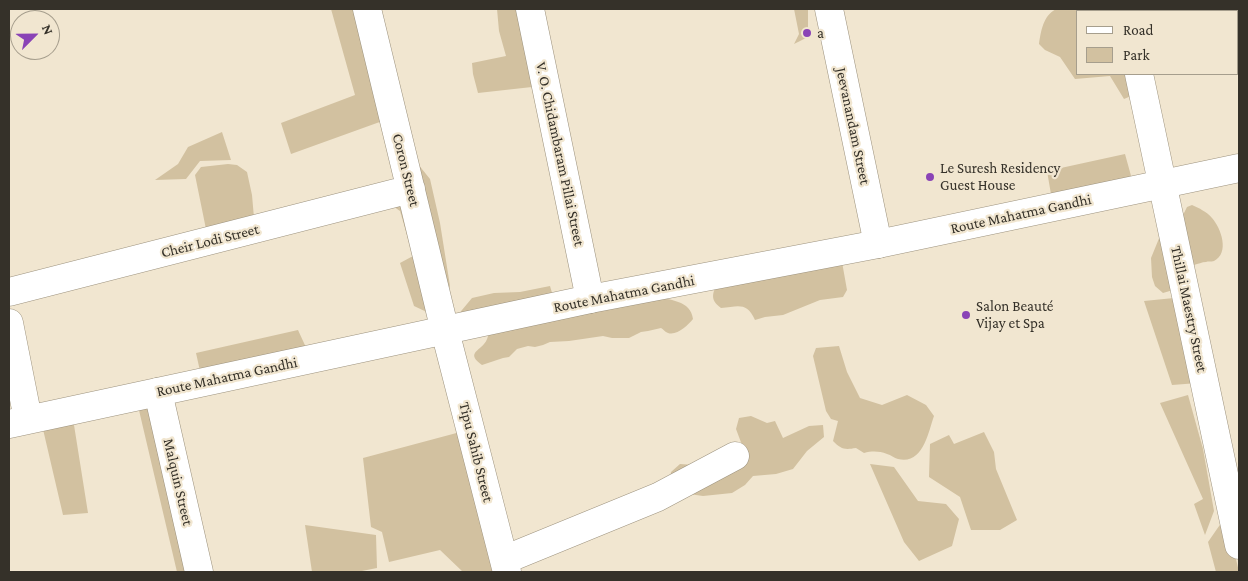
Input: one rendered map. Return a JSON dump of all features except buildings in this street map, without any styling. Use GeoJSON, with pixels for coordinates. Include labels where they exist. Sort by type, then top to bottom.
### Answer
{"type":"FeatureCollection","features":[{"type":"Feature","properties":{"kind":"street","name":"Coron Street"},"geometry":{"type":"LineString","coordinates":[[367,9],[445,331]]}},
{"type":"Feature","properties":{"kind":"street","name":"V. O. Chidambaram Pillai Street"},"geometry":{"type":"LineString","coordinates":[[530,9],[590,300]]}},
{"type":"Feature","properties":{"kind":"street","name":"Jeevanandam Street"},"geometry":{"type":"LineString","coordinates":[[829,9],[878,244]]}},
{"type":"Feature","properties":{"kind":"street","name":"Thillai Maestry Street"},"geometry":{"type":"LineString","coordinates":[[1139,75],[1239,545]]}},
{"type":"Feature","properties":{"kind":"street","name":"Route Mahatma Gandhi"},"geometry":{"type":"LineString","coordinates":[[18,422],[590,300],[878,244],[1239,168]]}},
{"type":"Feature","properties":{"kind":"street","name":"Cheir Lodi Street"},"geometry":{"type":"LineString","coordinates":[[9,292],[411,189]]}},
{"type":"Feature","properties":{"kind":"street"},"geometry":{"type":"LineString","coordinates":[[9,323],[18,422]]}},
{"type":"Feature","properties":{"kind":"street","name":"Tipu Sahib Street"},"geometry":{"type":"LineString","coordinates":[[445,331],[506,566]]}},
{"type":"Feature","properties":{"kind":"street","name":"Malquin Street"},"geometry":{"type":"LineString","coordinates":[[158,392],[199,572]]}},
{"type":"Feature","properties":{"kind":"street"},"geometry":{"type":"LineString","coordinates":[[506,566],[658,497],[735,456]]}},
{"type":"Feature","properties":{"kind":"green space"},"geometry":{"type":"Polygon","coordinates":[[[331,9],[361,9],[388,119],[291,154],[281,123],[355,95],[331,9]]]}},
{"type":"Feature","properties":{"kind":"green space"},"geometry":{"type":"Polygon","coordinates":[[[497,9],[526,9],[537,43],[532,87],[478,93],[472,63],[506,56],[499,31],[497,9]]]}},
{"type":"Feature","properties":{"kind":"green space"},"geometry":{"type":"Polygon","coordinates":[[[794,9],[808,9],[808,37],[794,44],[799,34],[794,9]]]}},
{"type":"Feature","properties":{"kind":"green space"},"geometry":{"type":"Polygon","coordinates":[[[1056,9],[1099,9],[1076,10],[1076,75],[1145,75],[1136,94],[1124,99],[1110,76],[1075,79],[1060,57],[1045,50],[1039,44],[1045,20],[1056,9]]]}},
{"type":"Feature","properties":{"kind":"green space"},"geometry":{"type":"Polygon","coordinates":[[[222,132],[231,160],[200,161],[186,179],[155,180],[178,164],[188,147],[222,132]]]}},
{"type":"Feature","properties":{"kind":"green space"},"geometry":{"type":"Polygon","coordinates":[[[409,153],[430,179],[440,223],[450,286],[445,299],[409,153]]]}},
{"type":"Feature","properties":{"kind":"green space"},"geometry":{"type":"Polygon","coordinates":[[[1125,154],[1133,183],[1052,200],[1047,171],[1125,154]]]}},
{"type":"Feature","properties":{"kind":"green space"},"geometry":{"type":"Polygon","coordinates":[[[237,165],[247,172],[254,218],[207,234],[195,175],[201,167],[237,165]]]}},
{"type":"Feature","properties":{"kind":"green space"},"geometry":{"type":"Polygon","coordinates":[[[408,194],[431,314],[414,306],[400,263],[413,256],[400,211],[387,202],[408,194]]]}},
{"type":"Feature","properties":{"kind":"green space"},"geometry":{"type":"Polygon","coordinates":[[[1192,205],[1205,212],[1215,222],[1221,234],[1222,252],[1214,261],[1194,265],[1192,275],[1173,290],[1163,293],[1155,286],[1152,277],[1151,258],[1160,236],[1182,217],[1187,207],[1192,205]]]}},
{"type":"Feature","properties":{"kind":"green space"},"geometry":{"type":"Polygon","coordinates":[[[842,262],[847,290],[843,297],[820,300],[783,315],[755,320],[749,310],[742,306],[721,308],[713,299],[718,281],[842,262]]]}},
{"type":"Feature","properties":{"kind":"green space"},"geometry":{"type":"Polygon","coordinates":[[[550,286],[555,303],[452,322],[472,298],[494,293],[520,292],[550,286]]]}},
{"type":"Feature","properties":{"kind":"green space"},"geometry":{"type":"Polygon","coordinates":[[[653,296],[684,304],[693,319],[685,327],[671,334],[661,328],[641,332],[629,338],[603,336],[550,342],[535,347],[528,346],[517,349],[509,357],[482,365],[474,356],[485,343],[489,332],[653,296]]]}},
{"type":"Feature","properties":{"kind":"green space"},"geometry":{"type":"Polygon","coordinates":[[[1174,298],[1198,383],[1172,385],[1144,301],[1174,298]]]}},
{"type":"Feature","properties":{"kind":"green space"},"geometry":{"type":"Polygon","coordinates":[[[298,330],[309,354],[202,380],[196,353],[298,330]]]}},
{"type":"Feature","properties":{"kind":"green space"},"geometry":{"type":"Polygon","coordinates":[[[839,346],[847,372],[860,398],[882,405],[907,395],[926,405],[934,416],[927,439],[919,453],[906,460],[898,459],[881,452],[864,453],[856,448],[843,448],[833,441],[838,421],[831,419],[826,411],[813,356],[816,348],[839,346]]]}},
{"type":"Feature","properties":{"kind":"green space"},"geometry":{"type":"Polygon","coordinates":[[[1188,395],[1203,449],[1214,511],[1205,535],[1194,504],[1203,499],[1160,403],[1188,395]]]}},
{"type":"Feature","properties":{"kind":"green space"},"geometry":{"type":"Polygon","coordinates":[[[146,405],[154,414],[192,572],[177,572],[138,406],[146,405]]]}},
{"type":"Feature","properties":{"kind":"green space"},"geometry":{"type":"Polygon","coordinates":[[[751,416],[767,423],[775,421],[783,438],[809,426],[823,425],[824,437],[807,451],[793,469],[776,474],[753,476],[745,485],[732,493],[703,496],[689,494],[670,478],[671,472],[680,464],[708,466],[742,445],[736,429],[739,418],[751,416]]]}},
{"type":"Feature","properties":{"kind":"green space"},"geometry":{"type":"Polygon","coordinates":[[[42,425],[74,425],[88,513],[63,515],[42,425]]]}},
{"type":"Feature","properties":{"kind":"green space"},"geometry":{"type":"Polygon","coordinates":[[[464,431],[499,572],[463,572],[440,550],[389,562],[382,532],[371,527],[363,458],[464,431]]]}},
{"type":"Feature","properties":{"kind":"green space"},"geometry":{"type":"Polygon","coordinates":[[[984,432],[994,452],[996,469],[1017,520],[1000,530],[971,530],[960,497],[929,477],[930,444],[949,435],[954,444],[984,432]]]}},
{"type":"Feature","properties":{"kind":"green space"},"geometry":{"type":"Polygon","coordinates":[[[870,464],[894,467],[918,501],[946,504],[959,519],[952,546],[919,561],[904,542],[870,464]]]}},
{"type":"Feature","properties":{"kind":"green space"},"geometry":{"type":"Polygon","coordinates":[[[1226,516],[1239,572],[1216,572],[1208,542],[1226,516]]]}},
{"type":"Feature","properties":{"kind":"green space"},"geometry":{"type":"Polygon","coordinates":[[[305,525],[376,535],[377,568],[357,572],[312,572],[305,525]]]}},
{"type":"Feature","properties":{"kind":"place","name":"a"},"geometry":{"type":"Point","coordinates":[807,33]}},
{"type":"Feature","properties":{"kind":"place","name":"Le Suresh Residency Guest House"},"geometry":{"type":"Point","coordinates":[930,177]}},
{"type":"Feature","properties":{"kind":"place","name":"Salon Beauté Vijay et Spa"},"geometry":{"type":"Point","coordinates":[966,315]}}]}
